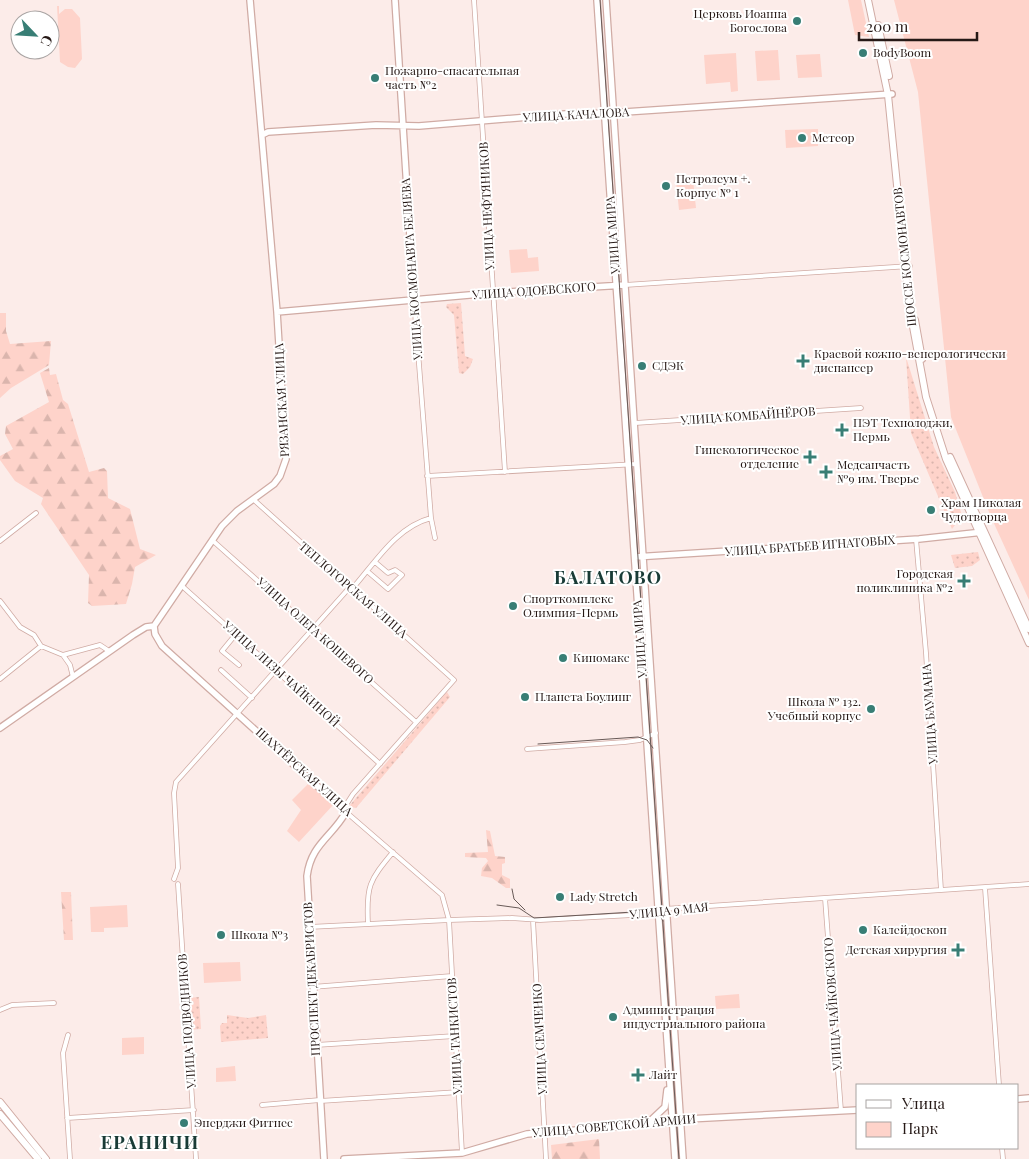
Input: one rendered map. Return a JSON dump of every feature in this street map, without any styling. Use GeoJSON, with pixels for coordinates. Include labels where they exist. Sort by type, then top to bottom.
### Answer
{"type":"FeatureCollection","features":[{"type":"Feature","properties":{"kind":"main road","name":"РЯЗАНСКАЯ УЛИЦА"},"geometry":{"type":"LineString","coordinates":[[154,626],[229,518],[274,484],[284,468],[286,459],[278,312],[250,0]]}},
{"type":"Feature","properties":{"kind":"main road","name":"УЛИЦА КОСМОНАВТА БЕЛЯЕВА"},"geometry":{"type":"LineString","coordinates":[[395,0],[414,300]]}},
{"type":"Feature","properties":{"kind":"main road","name":"УЛИЦА МИРА"},"geometry":{"type":"LineString","coordinates":[[597,0],[675,1159]]}},
{"type":"Feature","properties":{"kind":"main road","name":"УЛИЦА МИРА"},"geometry":{"type":"LineString","coordinates":[[606,0],[668,909],[683,1159]]}},
{"type":"Feature","properties":{"kind":"main road","name":"ШОССЕ КОСМОНАВТОВ"},"geometry":{"type":"LineString","coordinates":[[868,0],[890,94]]}},
{"type":"Feature","properties":{"kind":"main road","name":"ШОССЕ КОСМОНАВТОВ"},"geometry":{"type":"LineString","coordinates":[[872,0],[890,94],[916,329],[930,396],[950,457],[1029,643]]}},
{"type":"Feature","properties":{"kind":"main road","name":"УЛИЦА КАЧАЛОВА"},"geometry":{"type":"LineString","coordinates":[[262,136],[268,132],[287,130],[376,125],[403,126],[890,94]]}},
{"type":"Feature","properties":{"kind":"main road","name":"УЛИЦА ОДОЕВСКОГО"},"geometry":{"type":"LineString","coordinates":[[278,312],[625,285]]}},
{"type":"Feature","properties":{"kind":"main road","name":"ШОССЕ КОСМОНАВТОВ"},"geometry":{"type":"LineString","coordinates":[[982,532],[1029,629]]}},
{"type":"Feature","properties":{"kind":"main road","name":"УЛИЦА БРАТЬЕВ ИГНАТОВЫХ"},"geometry":{"type":"LineString","coordinates":[[634,557],[916,539],[982,532]]}},
{"type":"Feature","properties":{"kind":"main road"},"geometry":{"type":"LineString","coordinates":[[0,728],[109,651],[146,627],[154,626]]}},
{"type":"Feature","properties":{"kind":"main road","name":"ШАХТЁРСКАЯ УЛИЦА"},"geometry":{"type":"LineString","coordinates":[[154,626],[155,634],[162,646],[345,810]]}},
{"type":"Feature","properties":{"kind":"main road","name":"ПРОСПЕКТ ДЕКАБРИСТОВ"},"geometry":{"type":"LineString","coordinates":[[324,1159],[312,987],[307,876],[310,861],[321,842],[345,810]]}},
{"type":"Feature","properties":{"kind":"main road"},"geometry":{"type":"LineString","coordinates":[[647,1124],[665,1107],[670,1076]]}},
{"type":"Feature","properties":{"kind":"main road"},"geometry":{"type":"LineString","coordinates":[[0,1102],[46,1159]]}},
{"type":"Feature","properties":{"kind":"main road","name":"УЛИЦА СОВЕТСКОЙ АРМИИ"},"geometry":{"type":"LineString","coordinates":[[344,1159],[464,1154],[527,1134],[545,1132],[680,1120],[856,1110]]}},
{"type":"Feature","properties":{"kind":"main road"},"geometry":{"type":"LineString","coordinates":[[0,1114],[38,1159]]}},
{"type":"Feature","properties":{"kind":"street","name":"УЛИЦА НЕФТЯНИКОВ"},"geometry":{"type":"LineString","coordinates":[[474,0],[504,472]]}},
{"type":"Feature","properties":{"kind":"street","name":"УЛИЦА ОДОЕВСКОГО"},"geometry":{"type":"LineString","coordinates":[[625,285],[908,266]]}},
{"type":"Feature","properties":{"kind":"street","name":"УЛИЦА КОСМОНАВТА БЕЛЯЕВА"},"geometry":{"type":"LineString","coordinates":[[414,300],[427,476],[435,538]]}},
{"type":"Feature","properties":{"kind":"street","name":"УЛИЦА КОМБАЙНЁРОВ"},"geometry":{"type":"LineString","coordinates":[[635,423],[861,408]]}},
{"type":"Feature","properties":{"kind":"street"},"geometry":{"type":"LineString","coordinates":[[427,476],[637,464]]}},
{"type":"Feature","properties":{"kind":"street","name":"ТЕПЛОГОРСКАЯ УЛИЦА"},"geometry":{"type":"LineString","coordinates":[[254,500],[454,680]]}},
{"type":"Feature","properties":{"kind":"street"},"geometry":{"type":"LineString","coordinates":[[0,540],[36,513]]}},
{"type":"Feature","properties":{"kind":"street"},"geometry":{"type":"LineString","coordinates":[[174,879],[178,868],[174,793],[176,782],[401,533],[412,525],[431,518]]}},
{"type":"Feature","properties":{"kind":"street","name":"УЛИЦА БАУМАНА"},"geometry":{"type":"LineString","coordinates":[[916,539],[926,653],[941,890]]}},
{"type":"Feature","properties":{"kind":"street","name":"УЛИЦА ОЛЕГА КОШЕВОГО"},"geometry":{"type":"LineString","coordinates":[[212,540],[416,722]]}},
{"type":"Feature","properties":{"kind":"street"},"geometry":{"type":"LineString","coordinates":[[367,571],[388,589],[402,575],[395,570],[388,573],[376,562]]}},
{"type":"Feature","properties":{"kind":"street","name":"УЛИЦА ЛИЗЫ ЧАЙКИНОЙ"},"geometry":{"type":"LineString","coordinates":[[182,586],[380,764]]}},
{"type":"Feature","properties":{"kind":"street"},"geometry":{"type":"LineString","coordinates":[[0,601],[20,627],[34,635],[40,646],[63,655],[70,665],[73,677]]}},
{"type":"Feature","properties":{"kind":"street"},"geometry":{"type":"LineString","coordinates":[[236,634],[222,651],[239,665]]}},
{"type":"Feature","properties":{"kind":"street"},"geometry":{"type":"LineString","coordinates":[[63,655],[100,645],[109,651]]}},
{"type":"Feature","properties":{"kind":"street"},"geometry":{"type":"LineString","coordinates":[[0,679],[40,646]]}},
{"type":"Feature","properties":{"kind":"street"},"geometry":{"type":"LineString","coordinates":[[221,670],[252,698]]}},
{"type":"Feature","properties":{"kind":"street","name":"ПРОСПЕКТ ДЕКАБРИСТОВ"},"geometry":{"type":"LineString","coordinates":[[345,810],[353,794],[454,680]]}},
{"type":"Feature","properties":{"kind":"street"},"geometry":{"type":"LineString","coordinates":[[527,749],[625,742],[647,738],[656,733]]}},
{"type":"Feature","properties":{"kind":"street","name":"ШАХТЁРСКАЯ УЛИЦА"},"geometry":{"type":"LineString","coordinates":[[345,810],[442,895],[449,920]]}},
{"type":"Feature","properties":{"kind":"street"},"geometry":{"type":"LineString","coordinates":[[368,924],[368,889],[373,876],[393,852]]}},
{"type":"Feature","properties":{"kind":"street","name":"УЛИЦА ПОДВОДНИКОВ"},"geometry":{"type":"LineString","coordinates":[[178,884],[196,1159]]}},
{"type":"Feature","properties":{"kind":"street","name":"УЛИЦА 9 МАЯ"},"geometry":{"type":"LineString","coordinates":[[309,927],[449,920],[533,920],[651,914],[668,909],[1029,884]]}},
{"type":"Feature","properties":{"kind":"street"},"geometry":{"type":"LineString","coordinates":[[984,888],[999,1084]]}},
{"type":"Feature","properties":{"kind":"street","name":"УЛИЦА ЧАЙКОВСКОГО"},"geometry":{"type":"LineString","coordinates":[[825,898],[841,1111]]}},
{"type":"Feature","properties":{"kind":"street","name":"УЛИЦА ТАНКИСТОВ"},"geometry":{"type":"LineString","coordinates":[[449,920],[464,1154]]}},
{"type":"Feature","properties":{"kind":"street","name":"УЛИЦА СЕМЧЕНКО"},"geometry":{"type":"LineString","coordinates":[[533,920],[546,1159]]}},
{"type":"Feature","properties":{"kind":"street"},"geometry":{"type":"LineString","coordinates":[[312,987],[452,976]]}},
{"type":"Feature","properties":{"kind":"street"},"geometry":{"type":"LineString","coordinates":[[0,1010],[12,1004],[54,1003]]}},
{"type":"Feature","properties":{"kind":"street"},"geometry":{"type":"LineString","coordinates":[[68,1035],[63,1053],[69,1158]]}},
{"type":"Feature","properties":{"kind":"street"},"geometry":{"type":"LineString","coordinates":[[316,1045],[456,1036]]}},
{"type":"Feature","properties":{"kind":"street"},"geometry":{"type":"LineString","coordinates":[[262,1105],[459,1092]]}},
{"type":"Feature","properties":{"kind":"street"},"geometry":{"type":"LineString","coordinates":[[67,1118],[194,1110]]}},
{"type":"Feature","properties":{"kind":"green space"},"geometry":{"type":"Polygon","coordinates":[[[848,0],[861,0],[869,37],[855,35],[848,0]]]}},
{"type":"Feature","properties":{"kind":"green space"},"geometry":{"type":"Polygon","coordinates":[[[894,0],[1029,0],[1029,600],[991,517],[951,417],[918,92],[894,0]]]}},
{"type":"Feature","properties":{"kind":"green space"},"geometry":{"type":"Polygon","coordinates":[[[65,9],[72,9],[80,18],[82,59],[75,68],[68,67],[60,62],[60,13],[65,9]]]}},
{"type":"Feature","properties":{"kind":"green space"},"geometry":{"type":"Polygon","coordinates":[[[778,50],[780,80],[757,81],[755,51],[778,50]]]}},
{"type":"Feature","properties":{"kind":"green space"},"geometry":{"type":"Polygon","coordinates":[[[736,53],[738,91],[731,92],[730,82],[706,84],[704,55],[736,53]]]}},
{"type":"Feature","properties":{"kind":"green space"},"geometry":{"type":"Polygon","coordinates":[[[820,54],[822,77],[798,78],[796,55],[820,54]]]}},
{"type":"Feature","properties":{"kind":"green space","name":"Метеор"},"geometry":{"type":"Polygon","coordinates":[[[818,129],[818,146],[786,148],[785,130],[818,129]]]}},
{"type":"Feature","properties":{"kind":"green space"},"geometry":{"type":"Polygon","coordinates":[[[693,180],[696,208],[679,210],[676,181],[693,180]]]}},
{"type":"Feature","properties":{"kind":"green space"},"geometry":{"type":"Polygon","coordinates":[[[527,249],[528,258],[538,257],[539,271],[511,273],[509,250],[527,249]]]}},
{"type":"Feature","properties":{"kind":"green space"},"geometry":{"type":"Polygon","coordinates":[[[461,303],[465,356],[473,359],[470,367],[463,374],[459,373],[454,315],[446,307],[447,304],[461,303]]]}},
{"type":"Feature","properties":{"kind":"green space"},"geometry":{"type":"Polygon","coordinates":[[[0,313],[6,313],[6,331],[10,344],[51,341],[49,365],[11,388],[0,398],[0,313]]]}},
{"type":"Feature","properties":{"kind":"green space"},"geometry":{"type":"Polygon","coordinates":[[[906,357],[934,447],[955,492],[962,516],[952,529],[911,433],[906,357]]]}},
{"type":"Feature","properties":{"kind":"green space"},"geometry":{"type":"Polygon","coordinates":[[[49,368],[50,375],[56,374],[63,400],[68,404],[89,472],[104,468],[107,471],[108,498],[130,509],[140,549],[156,555],[135,567],[126,604],[92,606],[88,603],[89,575],[41,504],[43,498],[15,481],[0,460],[0,456],[13,449],[5,434],[6,426],[49,402],[40,373],[49,368]]]}},
{"type":"Feature","properties":{"kind":"green space"},"geometry":{"type":"Polygon","coordinates":[[[978,552],[980,560],[972,566],[955,568],[951,555],[978,552]]]}},
{"type":"Feature","properties":{"kind":"green space"},"geometry":{"type":"Polygon","coordinates":[[[447,692],[450,697],[356,808],[351,807],[350,805],[447,692]]]}},
{"type":"Feature","properties":{"kind":"green space"},"geometry":{"type":"Polygon","coordinates":[[[311,781],[334,804],[299,842],[287,831],[301,810],[292,800],[311,781]]]}},
{"type":"Feature","properties":{"kind":"green space"},"geometry":{"type":"Polygon","coordinates":[[[486,830],[490,831],[495,856],[505,857],[505,863],[502,864],[502,875],[510,879],[510,888],[506,888],[492,878],[481,876],[482,868],[488,861],[486,858],[465,857],[465,853],[488,852],[486,830]]]}},
{"type":"Feature","properties":{"kind":"green space"},"geometry":{"type":"Polygon","coordinates":[[[61,892],[71,892],[73,940],[64,940],[61,892]]]}},
{"type":"Feature","properties":{"kind":"green space"},"geometry":{"type":"Polygon","coordinates":[[[127,905],[128,927],[104,928],[104,932],[91,932],[90,907],[127,905]]]}},
{"type":"Feature","properties":{"kind":"green space"},"geometry":{"type":"Polygon","coordinates":[[[240,962],[241,981],[204,983],[203,963],[240,962]]]}},
{"type":"Feature","properties":{"kind":"green space"},"geometry":{"type":"Polygon","coordinates":[[[739,994],[740,1008],[716,1009],[715,996],[739,994]]]}},
{"type":"Feature","properties":{"kind":"green space"},"geometry":{"type":"Polygon","coordinates":[[[199,997],[201,1029],[188,1030],[187,998],[199,997]]]}},
{"type":"Feature","properties":{"kind":"green space"},"geometry":{"type":"Polygon","coordinates":[[[227,1015],[248,1018],[266,1015],[268,1038],[221,1042],[220,1026],[222,1023],[227,1023],[227,1015]]]}},
{"type":"Feature","properties":{"kind":"green space"},"geometry":{"type":"Polygon","coordinates":[[[144,1037],[144,1054],[122,1055],[122,1038],[144,1037]]]}},
{"type":"Feature","properties":{"kind":"green space"},"geometry":{"type":"Polygon","coordinates":[[[235,1066],[236,1081],[216,1082],[216,1068],[235,1066]]]}},
{"type":"Feature","properties":{"kind":"green space"},"geometry":{"type":"Polygon","coordinates":[[[599,1139],[600,1159],[552,1159],[551,1145],[599,1139]]]}},
{"type":"Feature","properties":{"kind":"tram line"},"geometry":{"type":"LineString","coordinates":[[600,0],[679,1159]]}},
{"type":"Feature","properties":{"kind":"tram line"},"geometry":{"type":"LineString","coordinates":[[538,744],[638,737],[647,740],[653,748]]}},
{"type":"Feature","properties":{"kind":"tram line"},"geometry":{"type":"LineString","coordinates":[[512,889],[514,899],[525,910]]}},
{"type":"Feature","properties":{"kind":"tram line"},"geometry":{"type":"LineString","coordinates":[[497,905],[519,908],[534,918],[650,911],[659,914],[663,921]]}},
{"type":"Feature","properties":{"kind":"place","name":"Церковь Иоанна Богослова"},"geometry":{"type":"Point","coordinates":[797,21]}},
{"type":"Feature","properties":{"kind":"place","name":"BodyBoom"},"geometry":{"type":"Point","coordinates":[863,53]}},
{"type":"Feature","properties":{"kind":"place","name":"Пожарно-спасательная часть №2"},"geometry":{"type":"Point","coordinates":[375,78]}},
{"type":"Feature","properties":{"kind":"place","name":"Метеор"},"geometry":{"type":"Point","coordinates":[802,138]}},
{"type":"Feature","properties":{"kind":"place","name":"Петролеум +. Корпус № 1"},"geometry":{"type":"Point","coordinates":[666,186]}},
{"type":"Feature","properties":{"kind":"place","name":"Краевой кожно-венерологически диспансер"},"geometry":{"type":"Point","coordinates":[803,361]}},
{"type":"Feature","properties":{"kind":"place","name":"СДЭК"},"geometry":{"type":"Point","coordinates":[642,366]}},
{"type":"Feature","properties":{"kind":"place","name":"ПЭТ Технолоджи, Пермь"},"geometry":{"type":"Point","coordinates":[842,430]}},
{"type":"Feature","properties":{"kind":"place","name":"Гинекологическое отделение"},"geometry":{"type":"Point","coordinates":[810,457]}},
{"type":"Feature","properties":{"kind":"place","name":"Медсанчасть №9 им. Тверье"},"geometry":{"type":"Point","coordinates":[826,472]}},
{"type":"Feature","properties":{"kind":"place","name":"Храм Николая Чудотворца"},"geometry":{"type":"Point","coordinates":[931,510]}},
{"type":"Feature","properties":{"kind":"place","name":"Городская поликлиника №2"},"geometry":{"type":"Point","coordinates":[964,581]}},
{"type":"Feature","properties":{"kind":"place","name":"Спорткомплекс Олимпия-Пермь"},"geometry":{"type":"Point","coordinates":[513,606]}},
{"type":"Feature","properties":{"kind":"place","name":"Киномакс"},"geometry":{"type":"Point","coordinates":[563,658]}},
{"type":"Feature","properties":{"kind":"place","name":"Планета Боулинг"},"geometry":{"type":"Point","coordinates":[525,697]}},
{"type":"Feature","properties":{"kind":"place","name":"Школа № 132. Учебный корпус"},"geometry":{"type":"Point","coordinates":[871,709]}},
{"type":"Feature","properties":{"kind":"place","name":"Lady Stretch"},"geometry":{"type":"Point","coordinates":[560,897]}},
{"type":"Feature","properties":{"kind":"place","name":"Калейдоскоп"},"geometry":{"type":"Point","coordinates":[863,930]}},
{"type":"Feature","properties":{"kind":"place","name":"Школа №3"},"geometry":{"type":"Point","coordinates":[221,935]}},
{"type":"Feature","properties":{"kind":"place","name":"Детская хирургия"},"geometry":{"type":"Point","coordinates":[958,950]}},
{"type":"Feature","properties":{"kind":"place","name":"Администрация индустриального района"},"geometry":{"type":"Point","coordinates":[613,1017]}},
{"type":"Feature","properties":{"kind":"place","name":"Лайт"},"geometry":{"type":"Point","coordinates":[638,1075]}},
{"type":"Feature","properties":{"kind":"place","name":"Энерджи Фитнес"},"geometry":{"type":"Point","coordinates":[184,1123]}},
{"type":"Feature","properties":{"kind":"district","name":"БАЛАТОВО"},"geometry":{"type":"Point","coordinates":[608,578]}},
{"type":"Feature","properties":{"kind":"district","name":"ЕРАНИЧИ"},"geometry":{"type":"Point","coordinates":[150,1143]}}]}
